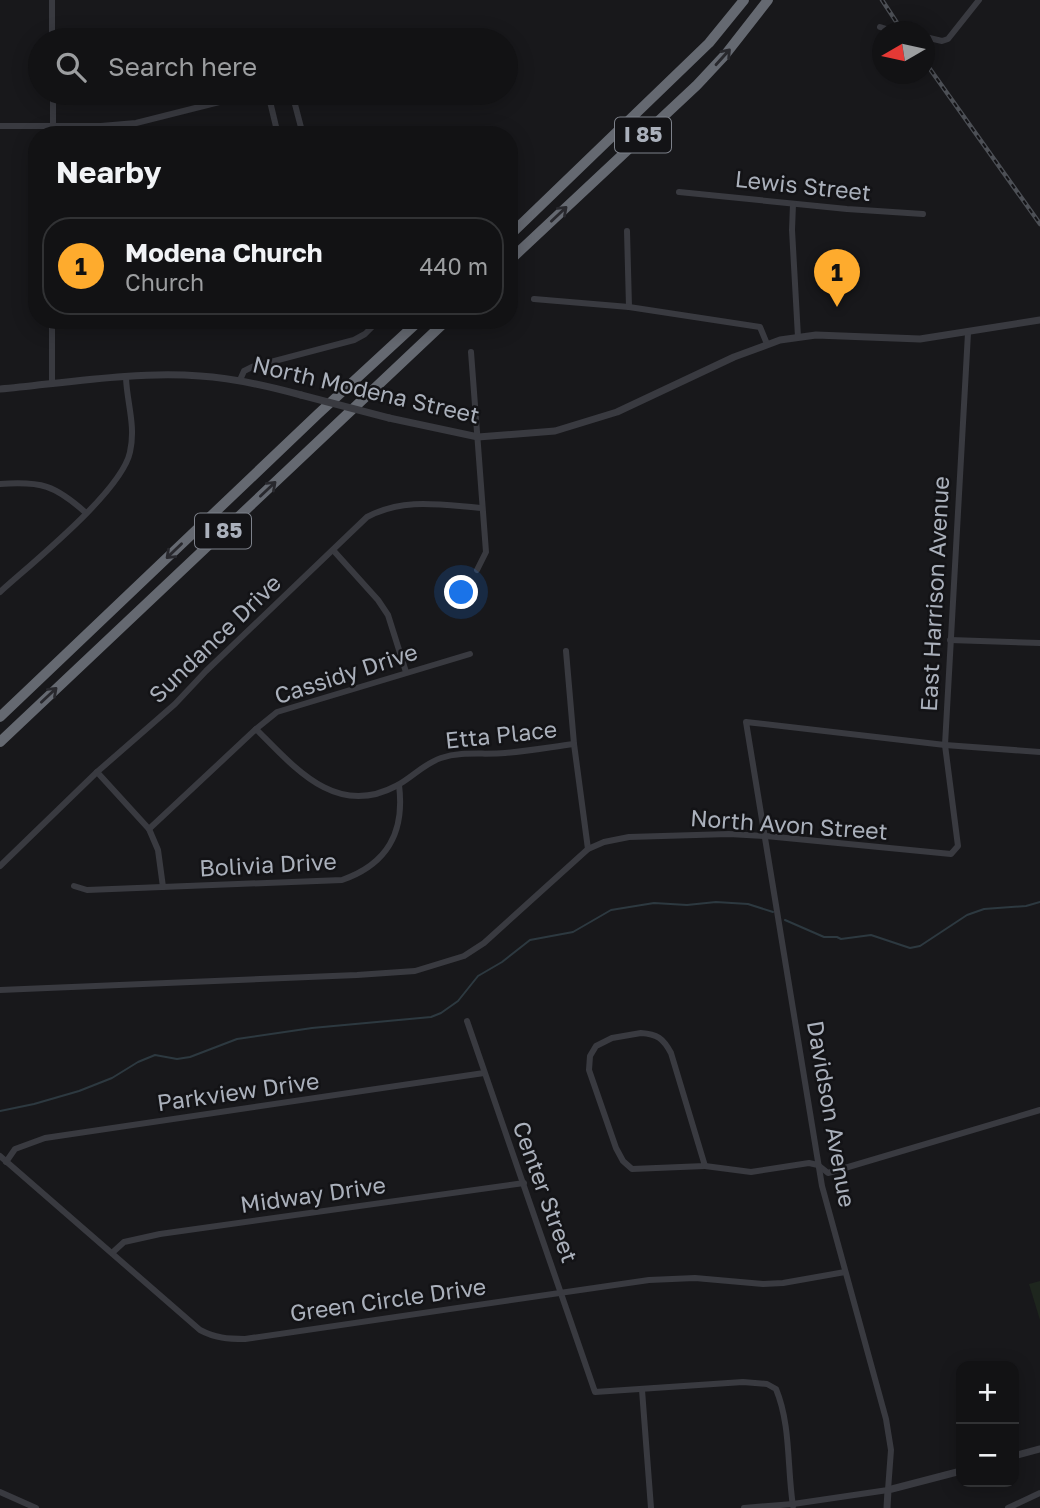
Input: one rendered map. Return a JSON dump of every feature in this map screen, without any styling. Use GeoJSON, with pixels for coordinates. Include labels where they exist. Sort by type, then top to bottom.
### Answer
{"type":"FeatureCollection","features":[{"type":"Feature","properties":{"kind":"highway","name":"I 85"},"geometry":{"type":"LineString","coordinates":[[518,227],[709,43],[744,0]]}},
{"type":"Feature","properties":{"kind":"highway","name":"I 85"},"geometry":{"type":"LineString","coordinates":[[518,253],[696,85],[725,55],[768,0]]}},
{"type":"Feature","properties":{"kind":"highway","name":"I 85"},"geometry":{"type":"LineString","coordinates":[[0,717],[410,329]]}},
{"type":"Feature","properties":{"kind":"highway","name":"I 85"},"geometry":{"type":"LineString","coordinates":[[0,742],[437,329]]}},
{"type":"Feature","properties":{"kind":"street"},"geometry":{"type":"LineString","coordinates":[[52,0],[52,28]]}},
{"type":"Feature","properties":{"kind":"street"},"geometry":{"type":"LineString","coordinates":[[935,39],[948,39],[979,0]]}},
{"type":"Feature","properties":{"kind":"street"},"geometry":{"type":"LineString","coordinates":[[53,105],[53,126]]}},
{"type":"Feature","properties":{"kind":"street"},"geometry":{"type":"LineString","coordinates":[[0,126],[136,123],[207,105]]}},
{"type":"Feature","properties":{"kind":"street"},"geometry":{"type":"LineString","coordinates":[[271,105],[276,126]]}},
{"type":"Feature","properties":{"kind":"street"},"geometry":{"type":"LineString","coordinates":[[295,105],[301,126]]}},
{"type":"Feature","properties":{"kind":"street","name":"Lewis Street"},"geometry":{"type":"LineString","coordinates":[[679,192],[923,214]]}},
{"type":"Feature","properties":{"kind":"street"},"geometry":{"type":"LineString","coordinates":[[793,204],[798,337]]}},
{"type":"Feature","properties":{"kind":"street"},"geometry":{"type":"LineString","coordinates":[[626,231],[629,307]]}},
{"type":"Feature","properties":{"kind":"street"},"geometry":{"type":"LineString","coordinates":[[534,299],[629,307],[760,327],[767,344]]}},
{"type":"Feature","properties":{"kind":"street","name":"North Modena Street"},"geometry":{"type":"LineString","coordinates":[[0,388],[198,375],[240,380],[478,438],[555,431],[589,422],[618,412],[734,357],[767,344],[798,337],[835,335],[899,340],[968,333],[1040,320]]}},
{"type":"Feature","properties":{"kind":"street"},"geometry":{"type":"LineString","coordinates":[[52,329],[52,384]]}},
{"type":"Feature","properties":{"kind":"street"},"geometry":{"type":"LineString","coordinates":[[240,380],[244,371],[252,367],[354,340],[370,329]]}},
{"type":"Feature","properties":{"kind":"street","name":"East Harrison Avenue"},"geometry":{"type":"LineString","coordinates":[[951,854],[958,846],[945,745],[968,333]]}},
{"type":"Feature","properties":{"kind":"street"},"geometry":{"type":"LineString","coordinates":[[471,352],[485,552],[477,570]]}},
{"type":"Feature","properties":{"kind":"street"},"geometry":{"type":"LineString","coordinates":[[0,592],[86,513],[116,481],[130,455],[133,434],[126,378]]}},
{"type":"Feature","properties":{"kind":"street"},"geometry":{"type":"LineString","coordinates":[[0,484],[30,481],[54,489],[86,513]]}},
{"type":"Feature","properties":{"kind":"street","name":"Sundance Drive"},"geometry":{"type":"LineString","coordinates":[[0,866],[97,772],[175,704],[367,517],[401,504],[482,508]]}},
{"type":"Feature","properties":{"kind":"street"},"geometry":{"type":"LineString","coordinates":[[333,550],[388,615],[406,672]]}},
{"type":"Feature","properties":{"kind":"street"},"geometry":{"type":"LineString","coordinates":[[950,639],[1040,643]]}},
{"type":"Feature","properties":{"kind":"street"},"geometry":{"type":"LineString","coordinates":[[566,651],[574,744],[588,849]]}},
{"type":"Feature","properties":{"kind":"street","name":"Cassidy Drive"},"geometry":{"type":"LineString","coordinates":[[149,829],[277,712],[470,654]]}},
{"type":"Feature","properties":{"kind":"street","name":"Davidson Avenue"},"geometry":{"type":"LineString","coordinates":[[887,1508],[889,1434],[818,1165],[746,722],[945,745]]}},
{"type":"Feature","properties":{"kind":"street","name":"Etta Place"},"geometry":{"type":"LineString","coordinates":[[256,729],[316,785],[353,796],[375,795],[399,785],[424,765],[442,757],[574,744]]}},
{"type":"Feature","properties":{"kind":"street"},"geometry":{"type":"LineString","coordinates":[[945,745],[1040,752]]}},
{"type":"Feature","properties":{"kind":"street"},"geometry":{"type":"LineString","coordinates":[[97,772],[149,829],[158,850],[163,887]]}},
{"type":"Feature","properties":{"kind":"street","name":"Bolivia Drive"},"geometry":{"type":"LineString","coordinates":[[74,886],[87,890],[342,880],[360,874],[380,858],[396,832],[401,814],[399,785]]}},
{"type":"Feature","properties":{"kind":"street","name":"North Avon Street"},"geometry":{"type":"LineString","coordinates":[[0,990],[415,971],[456,959],[484,943],[588,849],[616,839],[651,835],[766,835],[951,854]]}},
{"type":"Feature","properties":{"kind":"street","name":"Center Street"},"geometry":{"type":"LineString","coordinates":[[467,1021],[596,1392],[642,1390]]}},
{"type":"Feature","properties":{"kind":"street"},"geometry":{"type":"LineString","coordinates":[[705,1166],[671,1053],[664,1041],[655,1034],[641,1033],[612,1038],[596,1046],[590,1056],[589,1070],[616,1148],[623,1161],[632,1169],[705,1166],[751,1172],[809,1163],[818,1165],[828,1173],[1040,1110]]}},
{"type":"Feature","properties":{"kind":"street","name":"Parkview Drive"},"geometry":{"type":"LineString","coordinates":[[6,1162],[15,1149],[45,1138],[484,1073]]}},
{"type":"Feature","properties":{"kind":"street","name":"Green Circle Drive"},"geometry":{"type":"LineString","coordinates":[[0,1156],[200,1330],[213,1337],[226,1339],[245,1339],[562,1291],[680,1277],[743,1283],[783,1283],[845,1272]]}},
{"type":"Feature","properties":{"kind":"street","name":"Midway Drive"},"geometry":{"type":"LineString","coordinates":[[111,1253],[124,1242],[160,1234],[524,1183]]}},
{"type":"Feature","properties":{"kind":"street"},"geometry":{"type":"LineString","coordinates":[[651,1508],[642,1390],[743,1382],[766,1384],[776,1389],[784,1410],[788,1476],[793,1506]]}},
{"type":"Feature","properties":{"kind":"street"},"geometry":{"type":"LineString","coordinates":[[1019,1455],[1040,1449]]}},
{"type":"Feature","properties":{"kind":"street"},"geometry":{"type":"LineString","coordinates":[[744,1508],[793,1506],[888,1490],[956,1472]]}},
{"type":"Feature","properties":{"kind":"street"},"geometry":{"type":"LineString","coordinates":[[0,1492],[36,1508]]}},
{"type":"Feature","properties":{"kind":"street"},"geometry":{"type":"LineString","coordinates":[[1008,1508],[1040,1493]]}},
{"type":"Feature","properties":{"kind":"shaded area"},"geometry":{"type":"Polygon","coordinates":[[[1040,1281],[1040,1320],[1029,1284],[1040,1281]]]}},
{"type":"Feature","properties":{"kind":"waterway"},"geometry":{"type":"LineString","coordinates":[[0,1111],[79,1091],[112,1078],[155,1055],[177,1059],[190,1057],[237,1039],[312,1028],[431,1017],[458,1001],[478,976],[502,962],[530,940],[573,932],[611,910],[654,903],[687,905],[716,902],[748,904],[773,912]]}},
{"type":"Feature","properties":{"kind":"waterway"},"geometry":{"type":"LineString","coordinates":[[785,920],[824,937],[841,939],[871,935],[910,948],[920,946],[967,915],[984,909],[1026,906],[1040,902]]}},
{"type":"Feature","properties":{"kind":"railway"},"geometry":{"type":"LineString","coordinates":[[882,0],[896,21]]}},
{"type":"Feature","properties":{"kind":"railway"},"geometry":{"type":"LineString","coordinates":[[935,76],[1040,224]]}},
{"type":"Feature","properties":{"kind":"place","name":"Modena Church"},"geometry":{"type":"Point","coordinates":[837,307]}}]}
